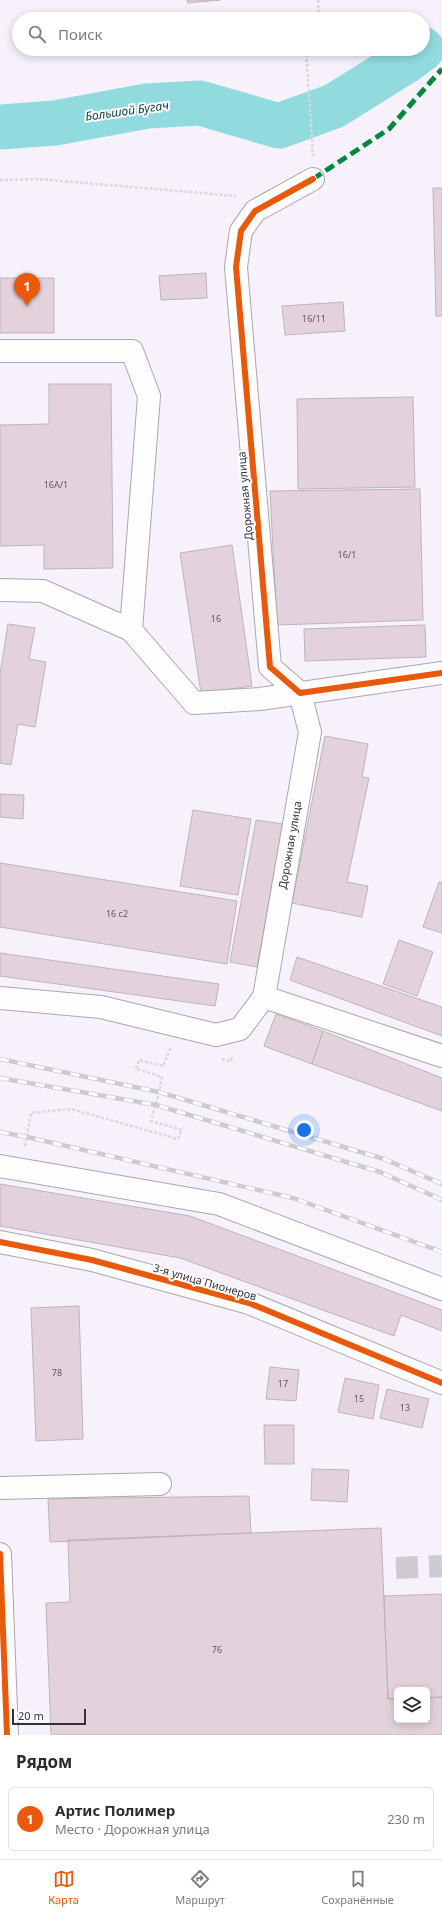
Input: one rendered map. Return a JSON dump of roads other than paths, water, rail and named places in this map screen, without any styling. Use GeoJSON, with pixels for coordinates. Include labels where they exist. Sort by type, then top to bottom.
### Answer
{"type":"FeatureCollection","features":[{"type":"Feature","properties":{"kind":"street","name":"Дорожная улица"},"geometry":{"type":"LineString","coordinates":[[0,998],[101,1007],[216,1035],[240,1029],[264,997],[310,732],[300,693],[270,667],[236,267],[241,231],[255,211],[314,179]]}},
{"type":"Feature","properties":{"kind":"street"},"geometry":{"type":"LineString","coordinates":[[0,351],[132,351],[149,396],[131,630]]}},
{"type":"Feature","properties":{"kind":"street"},"geometry":{"type":"LineString","coordinates":[[0,590],[43,591],[131,630],[194,703],[260,699],[442,673]]}},
{"type":"Feature","properties":{"kind":"street"},"geometry":{"type":"LineString","coordinates":[[264,997],[442,1056]]}},
{"type":"Feature","properties":{"kind":"street"},"geometry":{"type":"LineString","coordinates":[[0,1166],[219,1204],[442,1289]]}},
{"type":"Feature","properties":{"kind":"street","name":"3-я улица Пионеров"},"geometry":{"type":"LineString","coordinates":[[0,1242],[92,1260],[249,1304],[442,1383]]}},
{"type":"Feature","properties":{"kind":"street"},"geometry":{"type":"LineString","coordinates":[[0,1488],[160,1484]]}},
{"type":"Feature","properties":{"kind":"street"},"geometry":{"type":"LineString","coordinates":[[0,1554],[2,1642],[8,1735]]}},
{"type":"Feature","properties":{"kind":"waterway","name":"Большой Бугач"},"geometry":{"type":"LineString","coordinates":[[0,127],[55,123],[147,106],[200,103],[279,126],[334,106],[413,56]]}},
{"type":"Feature","properties":{"kind":"tunnel"},"geometry":{"type":"LineString","coordinates":[[396,1568],[442,1566]]}},
{"type":"Feature","properties":{"kind":"railway"},"geometry":{"type":"LineString","coordinates":[[0,1059],[159,1092],[384,1159],[442,1184]]}},
{"type":"Feature","properties":{"kind":"railway"},"geometry":{"type":"LineString","coordinates":[[0,1078],[156,1105],[380,1172],[442,1200]]}},
{"type":"Feature","properties":{"kind":"railway"},"geometry":{"type":"LineString","coordinates":[[0,1132],[293,1198],[442,1252]]}},
{"type":"Feature","properties":{"kind":"place","name":"Артис Полимер"},"geometry":{"type":"Point","coordinates":[27,306]}}]}
